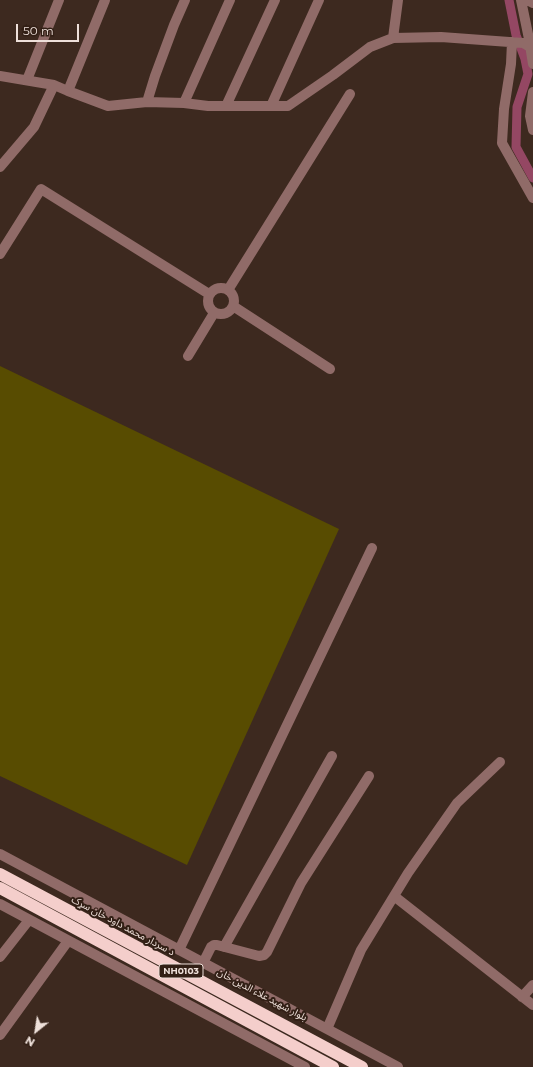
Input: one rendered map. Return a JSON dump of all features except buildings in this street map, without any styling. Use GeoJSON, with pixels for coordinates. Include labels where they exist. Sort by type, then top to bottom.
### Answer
{"type":"FeatureCollection","features":[{"type":"Feature","properties":{"kind":"highway","name":"د سردار محمد داود خان سړک"},"geometry":{"type":"LineString","coordinates":[[0,874],[362,1067]]}},
{"type":"Feature","properties":{"kind":"highway","name":"NH0103"},"geometry":{"type":"LineString","coordinates":[[0,888],[333,1067]]}},
{"type":"Feature","properties":{"kind":"highway"},"geometry":{"type":"LineString","coordinates":[[167,978],[172,966]]}},
{"type":"Feature","properties":{"kind":"street"},"geometry":{"type":"LineString","coordinates":[[27,80],[59,0]]}},
{"type":"Feature","properties":{"kind":"street"},"geometry":{"type":"LineString","coordinates":[[68,91],[105,0]]}},
{"type":"Feature","properties":{"kind":"street"},"geometry":{"type":"LineString","coordinates":[[147,102],[155,76],[185,0]]}},
{"type":"Feature","properties":{"kind":"street"},"geometry":{"type":"LineString","coordinates":[[184,103],[230,0]]}},
{"type":"Feature","properties":{"kind":"street"},"geometry":{"type":"LineString","coordinates":[[226,106],[275,0]]}},
{"type":"Feature","properties":{"kind":"street"},"geometry":{"type":"LineString","coordinates":[[271,106],[319,0]]}},
{"type":"Feature","properties":{"kind":"street"},"geometry":{"type":"LineString","coordinates":[[393,38],[398,0]]}},
{"type":"Feature","properties":{"kind":"street"},"geometry":{"type":"LineString","coordinates":[[520,0],[527,45],[533,64]]}},
{"type":"Feature","properties":{"kind":"street"},"geometry":{"type":"LineString","coordinates":[[527,0],[533,4]]}},
{"type":"Feature","properties":{"kind":"street"},"geometry":{"type":"LineString","coordinates":[[0,76],[54,84],[68,91],[108,106],[147,102],[184,103],[208,106],[288,106],[370,47],[393,38],[441,37],[512,42],[527,45]]}},
{"type":"Feature","properties":{"kind":"street"},"geometry":{"type":"LineString","coordinates":[[512,42],[511,64],[504,109],[502,143],[533,198]]}},
{"type":"Feature","properties":{"kind":"street"},"geometry":{"type":"LineString","coordinates":[[0,168],[34,128],[54,84]]}},
{"type":"Feature","properties":{"kind":"street"},"geometry":{"type":"LineString","coordinates":[[533,92],[532,112],[530,116],[533,130]]}},
{"type":"Feature","properties":{"kind":"street"},"geometry":{"type":"LineString","coordinates":[[228,290],[350,94]]}},
{"type":"Feature","properties":{"kind":"street"},"geometry":{"type":"LineString","coordinates":[[0,254],[41,189],[209,294]]}},
{"type":"Feature","properties":{"kind":"street"},"geometry":{"type":"LineString","coordinates":[[220,287],[228,290],[234,297],[231,310],[222,314],[214,313],[208,306],[207,298],[209,294],[215,288],[220,287]]}},
{"type":"Feature","properties":{"kind":"street"},"geometry":{"type":"LineString","coordinates":[[233,306],[330,369]]}},
{"type":"Feature","properties":{"kind":"street"},"geometry":{"type":"LineString","coordinates":[[188,356],[214,313]]}},
{"type":"Feature","properties":{"kind":"street"},"geometry":{"type":"LineString","coordinates":[[179,950],[372,548]]}},
{"type":"Feature","properties":{"kind":"street"},"geometry":{"type":"LineString","coordinates":[[224,947],[332,756]]}},
{"type":"Feature","properties":{"kind":"street"},"geometry":{"type":"LineString","coordinates":[[327,1029],[361,950],[408,873],[458,803],[500,762]]}},
{"type":"Feature","properties":{"kind":"street"},"geometry":{"type":"LineString","coordinates":[[203,963],[210,948],[214,945],[259,956],[262,956],[267,952],[301,883],[369,776]]}},
{"type":"Feature","properties":{"kind":"street","name":"بلوار شهید علاء الدین خان"},"geometry":{"type":"LineString","coordinates":[[0,854],[398,1067]]}},
{"type":"Feature","properties":{"kind":"street"},"geometry":{"type":"LineString","coordinates":[[394,896],[533,1005]]}},
{"type":"Feature","properties":{"kind":"street"},"geometry":{"type":"LineString","coordinates":[[0,904],[305,1067]]}},
{"type":"Feature","properties":{"kind":"street"},"geometry":{"type":"LineString","coordinates":[[0,957],[29,920]]}},
{"type":"Feature","properties":{"kind":"street"},"geometry":{"type":"LineString","coordinates":[[0,1035],[68,941]]}},
{"type":"Feature","properties":{"kind":"street"},"geometry":{"type":"LineString","coordinates":[[522,997],[533,985]]}},
{"type":"Feature","properties":{"kind":"shaded area"},"geometry":{"type":"Polygon","coordinates":[[[0,366],[339,529],[187,865],[0,776],[0,366]]]}},
{"type":"Feature","properties":{"kind":"waterway"},"geometry":{"type":"LineString","coordinates":[[509,0],[516,35],[525,59],[528,74],[517,107],[516,147],[533,178]]}}]}
